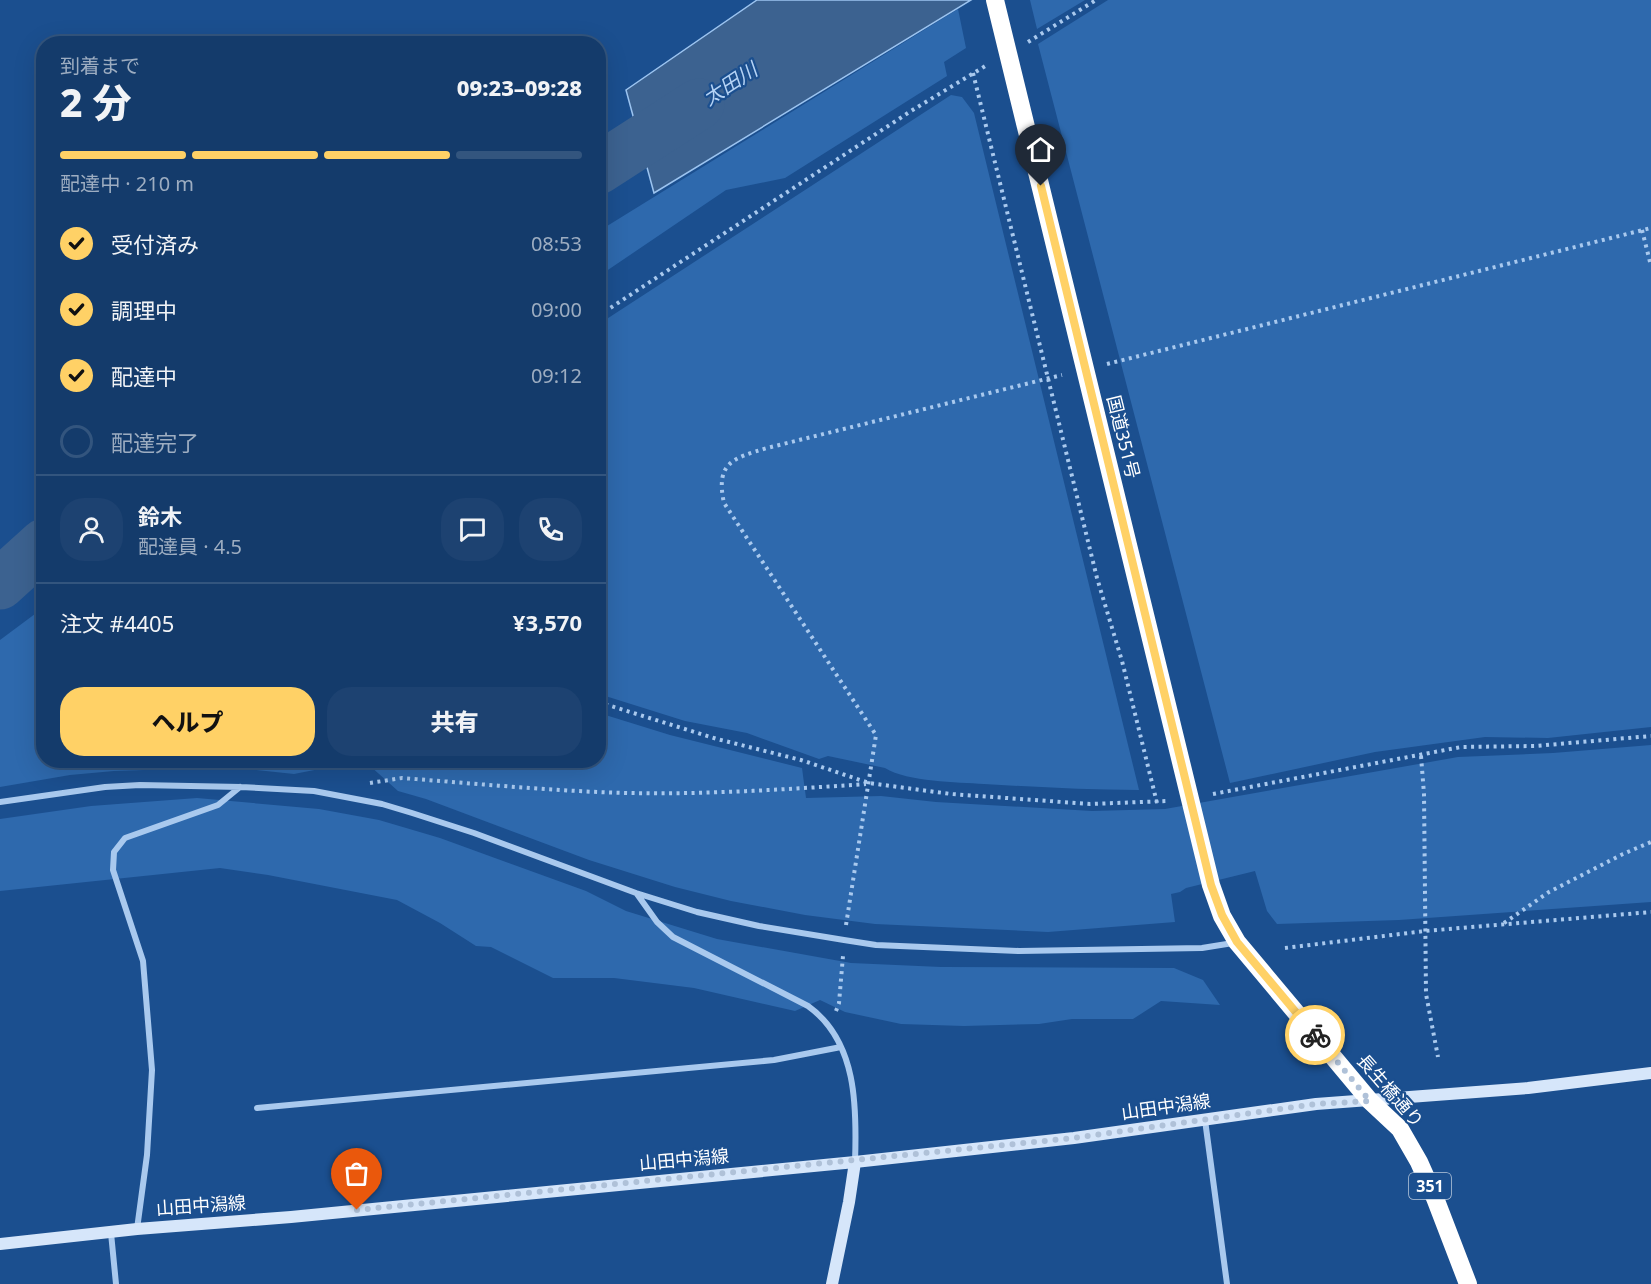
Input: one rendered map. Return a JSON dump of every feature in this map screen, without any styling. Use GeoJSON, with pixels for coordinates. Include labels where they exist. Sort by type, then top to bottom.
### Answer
{"type":"FeatureCollection","features":[{"type":"Feature","properties":{"kind":"highway","name":"国道351号"},"geometry":{"type":"LineString","coordinates":[[995,0],[1211,885]]}},
{"type":"Feature","properties":{"kind":"highway","name":"長生橋通り"},"geometry":{"type":"LineString","coordinates":[[1211,885],[1222,915],[1237,942],[1370,1101],[1400,1129],[1419,1162],[1468,1284]]}},
{"type":"Feature","properties":{"kind":"main road","name":"山田中潟線"},"geometry":{"type":"LineString","coordinates":[[0,1244],[855,1161],[1074,1138],[1316,1104],[1528,1088],[1651,1073]]}},
{"type":"Feature","properties":{"kind":"main road"},"geometry":{"type":"LineString","coordinates":[[832,1284],[855,1161]]}},
{"type":"Feature","properties":{"kind":"street"},"geometry":{"type":"LineString","coordinates":[[0,802],[128,786],[241,787],[314,791],[382,804],[474,833],[636,893],[697,912],[759,926],[876,945],[1019,951],[1202,948],[1237,942]]}},
{"type":"Feature","properties":{"kind":"street"},"geometry":{"type":"LineString","coordinates":[[137,1229],[147,1155],[151,1059],[143,961],[113,870],[114,852],[125,838],[218,804],[241,787]]}},
{"type":"Feature","properties":{"kind":"street"},"geometry":{"type":"LineString","coordinates":[[636,893],[657,922],[674,938],[808,1006],[820,1015],[841,1047],[849,1070],[855,1099],[855,1161]]}},
{"type":"Feature","properties":{"kind":"street"},"geometry":{"type":"LineString","coordinates":[[257,1108],[774,1060],[841,1047]]}},
{"type":"Feature","properties":{"kind":"street"},"geometry":{"type":"LineString","coordinates":[[1205,1120],[1227,1284]]}},
{"type":"Feature","properties":{"kind":"street"},"geometry":{"type":"LineString","coordinates":[[111,1233],[117,1284]]}},
{"type":"Feature","properties":{"kind":"path"},"geometry":{"type":"LineString","coordinates":[[1024,44],[1096,0]]}},
{"type":"Feature","properties":{"kind":"path"},"geometry":{"type":"LineString","coordinates":[[606,311],[910,111],[993,61]]}},
{"type":"Feature","properties":{"kind":"path"},"geometry":{"type":"LineString","coordinates":[[973,73],[1097,578],[1122,661],[1157,803]]}},
{"type":"Feature","properties":{"kind":"path"},"geometry":{"type":"LineString","coordinates":[[1642,230],[1651,266]]}},
{"type":"Feature","properties":{"kind":"path"},"geometry":{"type":"LineString","coordinates":[[606,704],[717,739],[801,760],[869,783]]}},
{"type":"Feature","properties":{"kind":"path"},"geometry":{"type":"LineString","coordinates":[[1212,795],[1461,747],[1536,746],[1651,736]]}},
{"type":"Feature","properties":{"kind":"path"},"geometry":{"type":"LineString","coordinates":[[1421,756],[1424,794],[1426,994],[1438,1056]]}},
{"type":"Feature","properties":{"kind":"path"},"geometry":{"type":"LineString","coordinates":[[369,783],[402,778],[598,792],[697,792],[869,783],[1018,799],[1090,804],[1168,801]]}},
{"type":"Feature","properties":{"kind":"path"},"geometry":{"type":"LineString","coordinates":[[848,912],[869,783]]}},
{"type":"Feature","properties":{"kind":"path"},"geometry":{"type":"LineString","coordinates":[[1504,924],[1549,892],[1651,842]]}},
{"type":"Feature","properties":{"kind":"path"},"geometry":{"type":"LineString","coordinates":[[1285,948],[1504,924],[1651,912]]}},
{"type":"Feature","properties":{"kind":"path"},"geometry":{"type":"LineString","coordinates":[[839,1003],[843,957]]}},
{"type":"Feature","properties":{"kind":"shaded area"},"geometry":{"type":"Polygon","coordinates":[[[1030,0],[1085,0],[1037,29],[1030,0]]]}},
{"type":"Feature","properties":{"kind":"shaded area"},"geometry":{"type":"Polygon","coordinates":[[[1108,0],[1651,0],[1651,727],[1548,738],[1485,737],[1375,752],[1230,783],[1038,44],[1108,0]]]}},
{"type":"Feature","properties":{"kind":"shaded area"},"geometry":{"type":"Polygon","coordinates":[[[958,9],[966,48],[944,62],[947,76],[785,178],[726,190],[606,271],[606,227],[958,9]]]}},
{"type":"Feature","properties":{"kind":"shaded area"},"geometry":{"type":"Polygon","coordinates":[[[951,95],[962,97],[974,113],[1139,790],[1042,787],[919,779],[885,768],[828,756],[819,759],[747,733],[685,721],[606,696],[606,319],[951,95]]]}},
{"type":"Feature","properties":{"kind":"shaded area"},"geometry":{"type":"Polygon","coordinates":[[[36,613],[36,768],[205,768],[70,775],[0,787],[0,640],[36,613]]]}},
{"type":"Feature","properties":{"kind":"shaded area"},"geometry":{"type":"Polygon","coordinates":[[[606,715],[670,735],[802,768],[806,798],[881,796],[936,802],[1092,811],[1165,809],[1458,757],[1553,753],[1651,745],[1651,902],[1399,920],[1277,924],[1267,911],[1255,871],[1186,888],[1171,894],[1175,922],[1048,932],[875,924],[805,915],[731,901],[675,887],[589,860],[426,799],[398,791],[372,768],[606,768],[606,715]]]}},
{"type":"Feature","properties":{"kind":"shaded area"},"geometry":{"type":"Polygon","coordinates":[[[205,768],[325,768],[294,774],[248,769],[205,768]]]}},
{"type":"Feature","properties":{"kind":"shaded area"},"geometry":{"type":"Polygon","coordinates":[[[197,798],[319,809],[379,820],[440,838],[586,891],[626,911],[717,939],[851,963],[941,967],[1174,968],[1203,980],[1220,1005],[1161,1001],[1133,1019],[1072,1019],[1039,1024],[964,1026],[901,1024],[845,1012],[820,1000],[795,1011],[694,988],[614,978],[553,978],[491,947],[476,946],[397,900],[268,875],[220,868],[0,891],[0,819],[91,806],[197,798]]]}},
{"type":"Feature","properties":{"kind":"water"},"geometry":{"type":"Polygon","coordinates":[[[757,0],[971,0],[654,193],[626,90],[757,0]]]}},
{"type":"Feature","properties":{"kind":"waterway","name":"太田川"},"geometry":{"type":"LineString","coordinates":[[606,164],[699,104]]}},
{"type":"Feature","properties":{"kind":"waterway","name":"太田川"},"geometry":{"type":"LineString","coordinates":[[0,584],[36,551]]}},
{"type":"Feature","properties":{"kind":"way so far"},"geometry":{"type":"LineString","coordinates":[[357,1210],[1074,1138],[1316,1104],[1370,1101],[1315,1035]]}},
{"type":"Feature","properties":{"kind":"route"},"geometry":{"type":"LineString","coordinates":[[1041,186],[1211,885],[1222,915],[1237,942],[1315,1035]]}}]}
